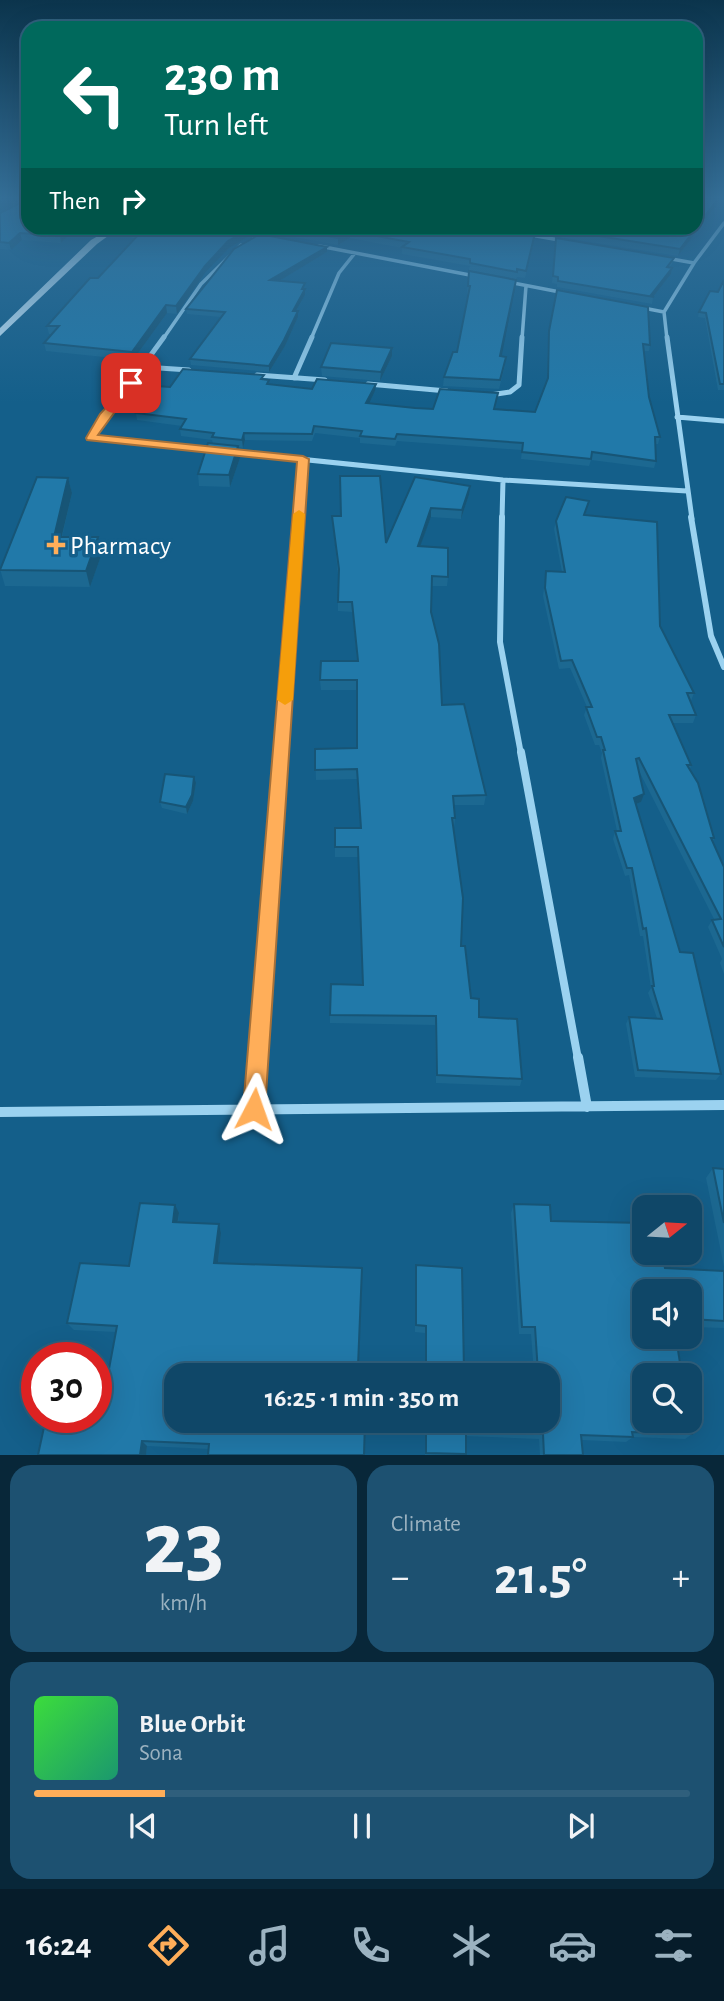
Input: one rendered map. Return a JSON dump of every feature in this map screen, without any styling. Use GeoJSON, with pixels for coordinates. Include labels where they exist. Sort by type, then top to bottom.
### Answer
{"type":"FeatureCollection","features":[{"type":"Feature","properties":{"kind":"street"},"geometry":{"type":"LineString","coordinates":[[0,333],[68,267]]}},
{"type":"Feature","properties":{"kind":"street"},"geometry":{"type":"LineString","coordinates":[[217,267],[144,367],[104,416],[91,438],[503,480],[687,491]]}},
{"type":"Feature","properties":{"kind":"street"},"geometry":{"type":"LineString","coordinates":[[294,378],[344,267]]}},
{"type":"Feature","properties":{"kind":"street"},"geometry":{"type":"LineString","coordinates":[[428,267],[486,278]]}},
{"type":"Feature","properties":{"kind":"street"},"geometry":{"type":"LineString","coordinates":[[692,267],[664,312],[687,491],[711,636],[724,667]]}},
{"type":"Feature","properties":{"kind":"street"},"geometry":{"type":"LineString","coordinates":[[500,281],[576,295]]}},
{"type":"Feature","properties":{"kind":"street"},"geometry":{"type":"LineString","coordinates":[[482,394],[510,392],[519,385],[526,286]]}},
{"type":"Feature","properties":{"kind":"street"},"geometry":{"type":"LineString","coordinates":[[626,305],[664,312]]}},
{"type":"Feature","properties":{"kind":"street"},"geometry":{"type":"LineString","coordinates":[[144,367],[199,371]]}},
{"type":"Feature","properties":{"kind":"street"},"geometry":{"type":"LineString","coordinates":[[253,375],[335,381]]}},
{"type":"Feature","properties":{"kind":"street"},"geometry":{"type":"LineString","coordinates":[[362,383],[456,391]]}},
{"type":"Feature","properties":{"kind":"street"},"geometry":{"type":"LineString","coordinates":[[677,417],[724,421]]}},
{"type":"Feature","properties":{"kind":"street"},"geometry":{"type":"LineString","coordinates":[[254,1109],[303,459]]}},
{"type":"Feature","properties":{"kind":"street"},"geometry":{"type":"LineString","coordinates":[[503,480],[500,642],[587,1107]]}},
{"type":"Feature","properties":{"kind":"street"},"geometry":{"type":"LineString","coordinates":[[0,1112],[724,1105]]}},
{"type":"Feature","properties":{"kind":"building"},"geometry":{"type":"Polygon","coordinates":[[[108,267],[204,267],[176,306],[166,305],[132,352],[44,343],[59,326],[47,326],[90,278],[98,278],[108,267]]]}},
{"type":"Feature","properties":{"kind":"building"},"geometry":{"type":"Polygon","coordinates":[[[220,267],[293,267],[270,280],[305,283],[302,289],[305,289],[293,311],[298,311],[269,366],[190,359],[225,312],[186,309],[220,267]]]}},
{"type":"Feature","properties":{"kind":"building"},"geometry":{"type":"Polygon","coordinates":[[[490,267],[527,267],[526,271],[517,269],[517,272],[490,267]]]}},
{"type":"Feature","properties":{"kind":"building"},"geometry":{"type":"Polygon","coordinates":[[[554,267],[672,268],[651,295],[654,297],[558,281],[558,277],[553,276],[554,267]]]}},
{"type":"Feature","properties":{"kind":"building"},"geometry":{"type":"Polygon","coordinates":[[[469,271],[516,280],[500,356],[506,357],[500,380],[444,377],[453,352],[457,352],[470,286],[469,271]]]}},
{"type":"Feature","properties":{"kind":"building"},"geometry":{"type":"Polygon","coordinates":[[[724,280],[724,384],[720,384],[706,313],[699,312],[710,291],[718,292],[724,280]]]}},
{"type":"Feature","properties":{"kind":"building"},"geometry":{"type":"Polygon","coordinates":[[[557,290],[648,307],[650,345],[643,344],[649,397],[660,437],[655,437],[656,461],[592,452],[591,459],[522,452],[523,443],[397,434],[395,439],[360,436],[362,431],[314,426],[312,434],[244,433],[242,440],[212,437],[214,433],[180,429],[186,419],[136,413],[156,386],[170,387],[183,369],[264,375],[261,379],[269,380],[267,384],[312,389],[317,379],[376,384],[366,403],[415,408],[433,409],[440,389],[498,393],[494,409],[535,412],[548,378],[549,331],[557,290]]]}},
{"type":"Feature","properties":{"kind":"building"},"geometry":{"type":"Polygon","coordinates":[[[331,343],[392,348],[381,372],[321,367],[331,343]]]}},
{"type":"Feature","properties":{"kind":"building"},"geometry":{"type":"Polygon","coordinates":[[[208,443],[238,446],[229,475],[198,474],[208,443]]]}},
{"type":"Feature","properties":{"kind":"building"},"geometry":{"type":"Polygon","coordinates":[[[340,476],[380,476],[386,543],[415,477],[470,486],[462,510],[431,508],[418,546],[448,548],[448,577],[432,576],[431,612],[439,644],[442,705],[464,704],[486,795],[453,796],[455,818],[452,818],[463,898],[461,946],[465,946],[471,998],[479,999],[479,1017],[517,1019],[522,1079],[437,1075],[436,1016],[330,1015],[331,984],[363,985],[358,847],[335,847],[335,828],[361,828],[357,769],[315,770],[315,749],[357,748],[357,680],[320,680],[321,661],[358,661],[352,602],[338,602],[339,569],[332,516],[341,516],[340,476]]]}},
{"type":"Feature","properties":{"kind":"building"},"geometry":{"type":"Polygon","coordinates":[[[37,477],[68,478],[54,537],[98,537],[86,571],[0,570],[37,477]]]}},
{"type":"Feature","properties":{"kind":"building"},"geometry":{"type":"Polygon","coordinates":[[[566,497],[589,501],[584,515],[657,522],[660,626],[694,693],[687,693],[696,715],[669,715],[691,765],[687,765],[698,783],[714,838],[711,838],[724,867],[724,947],[712,920],[721,919],[639,758],[636,759],[644,794],[634,798],[680,952],[693,953],[721,1074],[638,1070],[629,1017],[662,1019],[652,986],[646,928],[643,929],[632,868],[627,868],[615,831],[621,831],[605,750],[586,707],[592,707],[572,660],[561,661],[545,588],[546,571],[565,572],[556,521],[566,497]]]}},
{"type":"Feature","properties":{"kind":"building"},"geometry":{"type":"Polygon","coordinates":[[[165,774],[194,777],[192,795],[186,807],[160,802],[165,774]]]}},
{"type":"Feature","properties":{"kind":"building"},"geometry":{"type":"Polygon","coordinates":[[[713,1168],[724,1169],[724,1223],[713,1168]]]}},
{"type":"Feature","properties":{"kind":"building"},"geometry":{"type":"Polygon","coordinates":[[[140,1203],[175,1205],[173,1222],[219,1224],[214,1263],[362,1268],[358,1363],[164,1363],[164,1433],[365,1433],[364,1455],[208,1455],[209,1444],[142,1441],[140,1455],[38,1455],[43,1433],[112,1433],[112,1353],[117,1326],[67,1323],[80,1263],[129,1266],[140,1203]]]}},
{"type":"Feature","properties":{"kind":"building"},"geometry":{"type":"Polygon","coordinates":[[[514,1204],[550,1205],[551,1221],[632,1223],[632,1265],[664,1265],[665,1268],[724,1271],[724,1321],[702,1320],[702,1279],[632,1279],[632,1349],[678,1349],[680,1363],[632,1363],[633,1437],[581,1435],[583,1455],[544,1455],[543,1434],[517,1433],[560,1433],[560,1363],[537,1363],[535,1327],[522,1327],[514,1204]]]}},
{"type":"Feature","properties":{"kind":"building"},"geometry":{"type":"Polygon","coordinates":[[[416,1265],[462,1268],[464,1363],[426,1363],[426,1326],[416,1325],[416,1265]]]}},
{"type":"Feature","properties":{"kind":"building"},"geometry":{"type":"Polygon","coordinates":[[[426,1433],[466,1433],[466,1454],[426,1453],[426,1433]]]}},
{"type":"Feature","properties":{"kind":"slow traffic"},"geometry":{"type":"LineString","coordinates":[[285,700],[299,514]]}},
{"type":"Feature","properties":{"kind":"place","name":"Pharmacy"},"geometry":{"type":"Point","coordinates":[56,545]}},
{"type":"Feature","properties":{"kind":"route"},"geometry":{"type":"LineString","coordinates":[[131,383],[104,416],[91,438],[303,459],[254,1109]]}}]}
